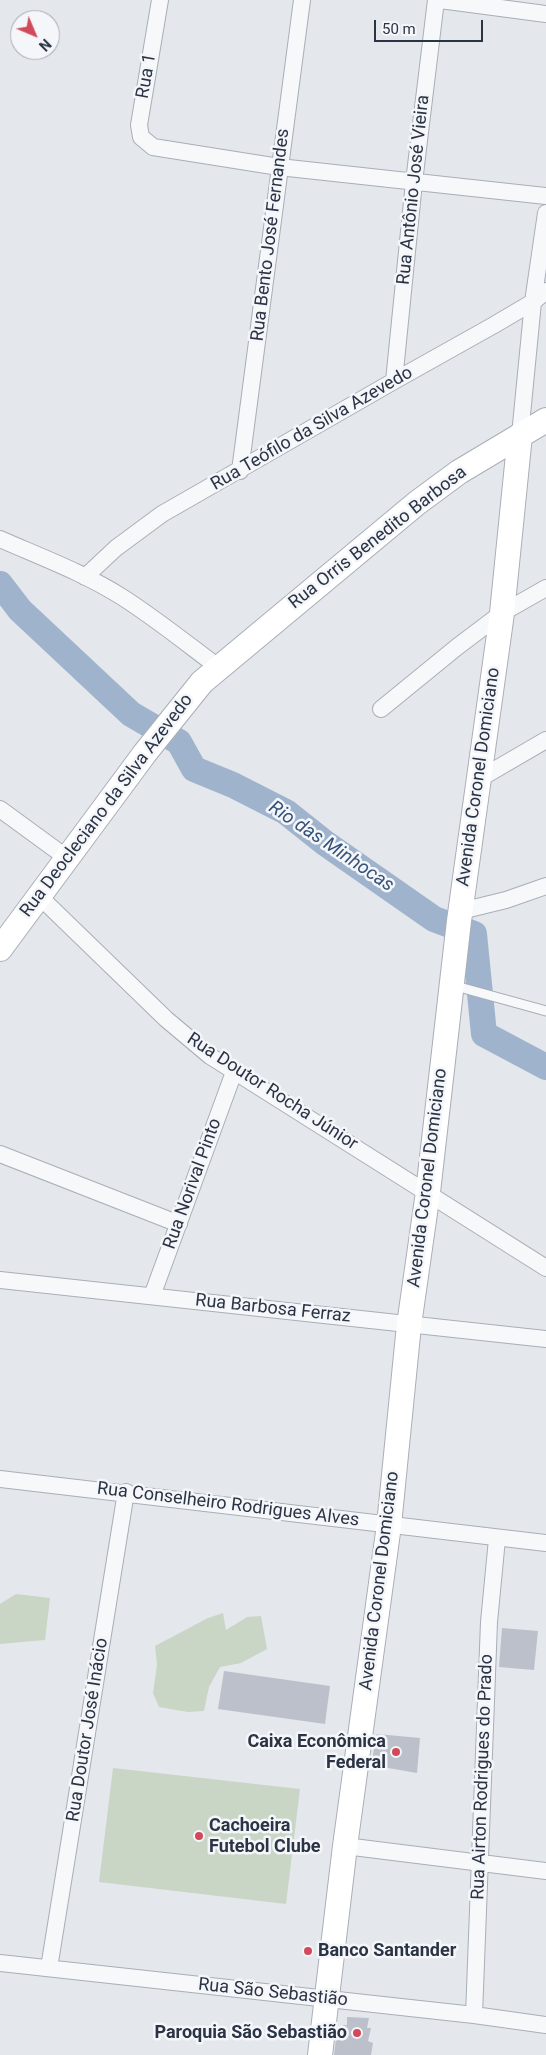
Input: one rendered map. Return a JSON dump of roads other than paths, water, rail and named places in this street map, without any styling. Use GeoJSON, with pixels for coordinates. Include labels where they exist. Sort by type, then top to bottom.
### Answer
{"type":"FeatureCollection","features":[{"type":"Feature","properties":{"kind":"street","name":"Rua 1"},"geometry":{"type":"LineString","coordinates":[[160,0],[139,125],[142,137],[153,147],[279,167]]}},
{"type":"Feature","properties":{"kind":"street","name":"Rua Bento José Fernandes"},"geometry":{"type":"LineString","coordinates":[[240,470],[302,0]]}},
{"type":"Feature","properties":{"kind":"street","name":"Rua Antônio José Vieira"},"geometry":{"type":"LineString","coordinates":[[394,381],[414,182],[436,0]]}},
{"type":"Feature","properties":{"kind":"street"},"geometry":{"type":"LineString","coordinates":[[440,0],[546,14]]}},
{"type":"Feature","properties":{"kind":"street"},"geometry":{"type":"LineString","coordinates":[[279,167],[546,196]]}},
{"type":"Feature","properties":{"kind":"street","name":"Avenida Coronel Domiciano"},"geometry":{"type":"LineString","coordinates":[[320,2055],[345,1846],[389,1525],[409,1325],[428,1192],[454,961],[502,613],[533,302],[546,213]]}},
{"type":"Feature","properties":{"kind":"street","name":"Rua Teófilo da Silva Azevedo"},"geometry":{"type":"LineString","coordinates":[[85,577],[140,529],[162,514],[533,302],[546,291]]}},
{"type":"Feature","properties":{"kind":"street","name":"Rua Orris Benedito Barbosa"},"geometry":{"type":"LineString","coordinates":[[218,667],[417,503],[459,472],[546,420]]}},
{"type":"Feature","properties":{"kind":"street"},"geometry":{"type":"LineString","coordinates":[[0,539],[85,577],[120,596],[149,615],[218,667]]}},
{"type":"Feature","properties":{"kind":"street"},"geometry":{"type":"LineString","coordinates":[[380,709],[502,613],[546,588]]}},
{"type":"Feature","properties":{"kind":"street","name":"Rua Deocleciano da Silva Azevedo"},"geometry":{"type":"LineString","coordinates":[[0,949],[173,716],[218,667]]}},
{"type":"Feature","properties":{"kind":"street"},"geometry":{"type":"LineString","coordinates":[[479,779],[546,740]]}},
{"type":"Feature","properties":{"kind":"street"},"geometry":{"type":"LineString","coordinates":[[0,809],[67,858]]}},
{"type":"Feature","properties":{"kind":"street"},"geometry":{"type":"LineString","coordinates":[[460,916],[546,886]]}},
{"type":"Feature","properties":{"kind":"street","name":"Rua Doutor Rocha Júnior"},"geometry":{"type":"LineString","coordinates":[[40,896],[186,1037],[234,1072],[428,1192],[546,1268]]}},
{"type":"Feature","properties":{"kind":"street","name":"Rua Norival Pinto"},"geometry":{"type":"LineString","coordinates":[[152,1296],[234,1072]]}},
{"type":"Feature","properties":{"kind":"street"},"geometry":{"type":"LineString","coordinates":[[0,1154],[179,1224]]}},
{"type":"Feature","properties":{"kind":"street","name":"Rua Barbosa Ferraz"},"geometry":{"type":"LineString","coordinates":[[0,1280],[546,1339]]}},
{"type":"Feature","properties":{"kind":"street","name":"Rua Conselheiro Rodrigues Alves"},"geometry":{"type":"LineString","coordinates":[[0,1479],[126,1492],[497,1539],[546,1543]]}},
{"type":"Feature","properties":{"kind":"street","name":"Rua Doutor José Inácio"},"geometry":{"type":"LineString","coordinates":[[49,1968],[126,1492]]}},
{"type":"Feature","properties":{"kind":"street","name":"Rua Airton Rodrigues do Prado"},"geometry":{"type":"LineString","coordinates":[[474,2015],[489,1622],[497,1539]]}},
{"type":"Feature","properties":{"kind":"street"},"geometry":{"type":"LineString","coordinates":[[345,1846],[546,1871]]}},
{"type":"Feature","properties":{"kind":"street","name":"Rua São Sebastião"},"geometry":{"type":"LineString","coordinates":[[0,1962],[326,2000],[474,2015],[546,2025]]}},
{"type":"Feature","properties":{"kind":"lane"},"geometry":{"type":"LineString","coordinates":[[452,985],[546,1011]]}},
{"type":"Feature","properties":{"kind":"waterway","name":"Rio das Minhocas"},"geometry":{"type":"LineString","coordinates":[[0,584],[20,610],[131,714],[179,742],[194,769],[233,785],[286,812],[325,843],[434,919],[474,934],[484,1034],[546,1067]]}},
{"type":"Feature","properties":{"kind":"place","name":"Caixa Econômica Federal"},"geometry":{"type":"Point","coordinates":[396,1752]}},
{"type":"Feature","properties":{"kind":"place","name":"Cachoeira Futebol Clube"},"geometry":{"type":"Point","coordinates":[199,1836]}},
{"type":"Feature","properties":{"kind":"place","name":"Banco Santander"},"geometry":{"type":"Point","coordinates":[308,1951]}},
{"type":"Feature","properties":{"kind":"place","name":"Paroquia São Sebastião"},"geometry":{"type":"Point","coordinates":[357,2033]}}]}
